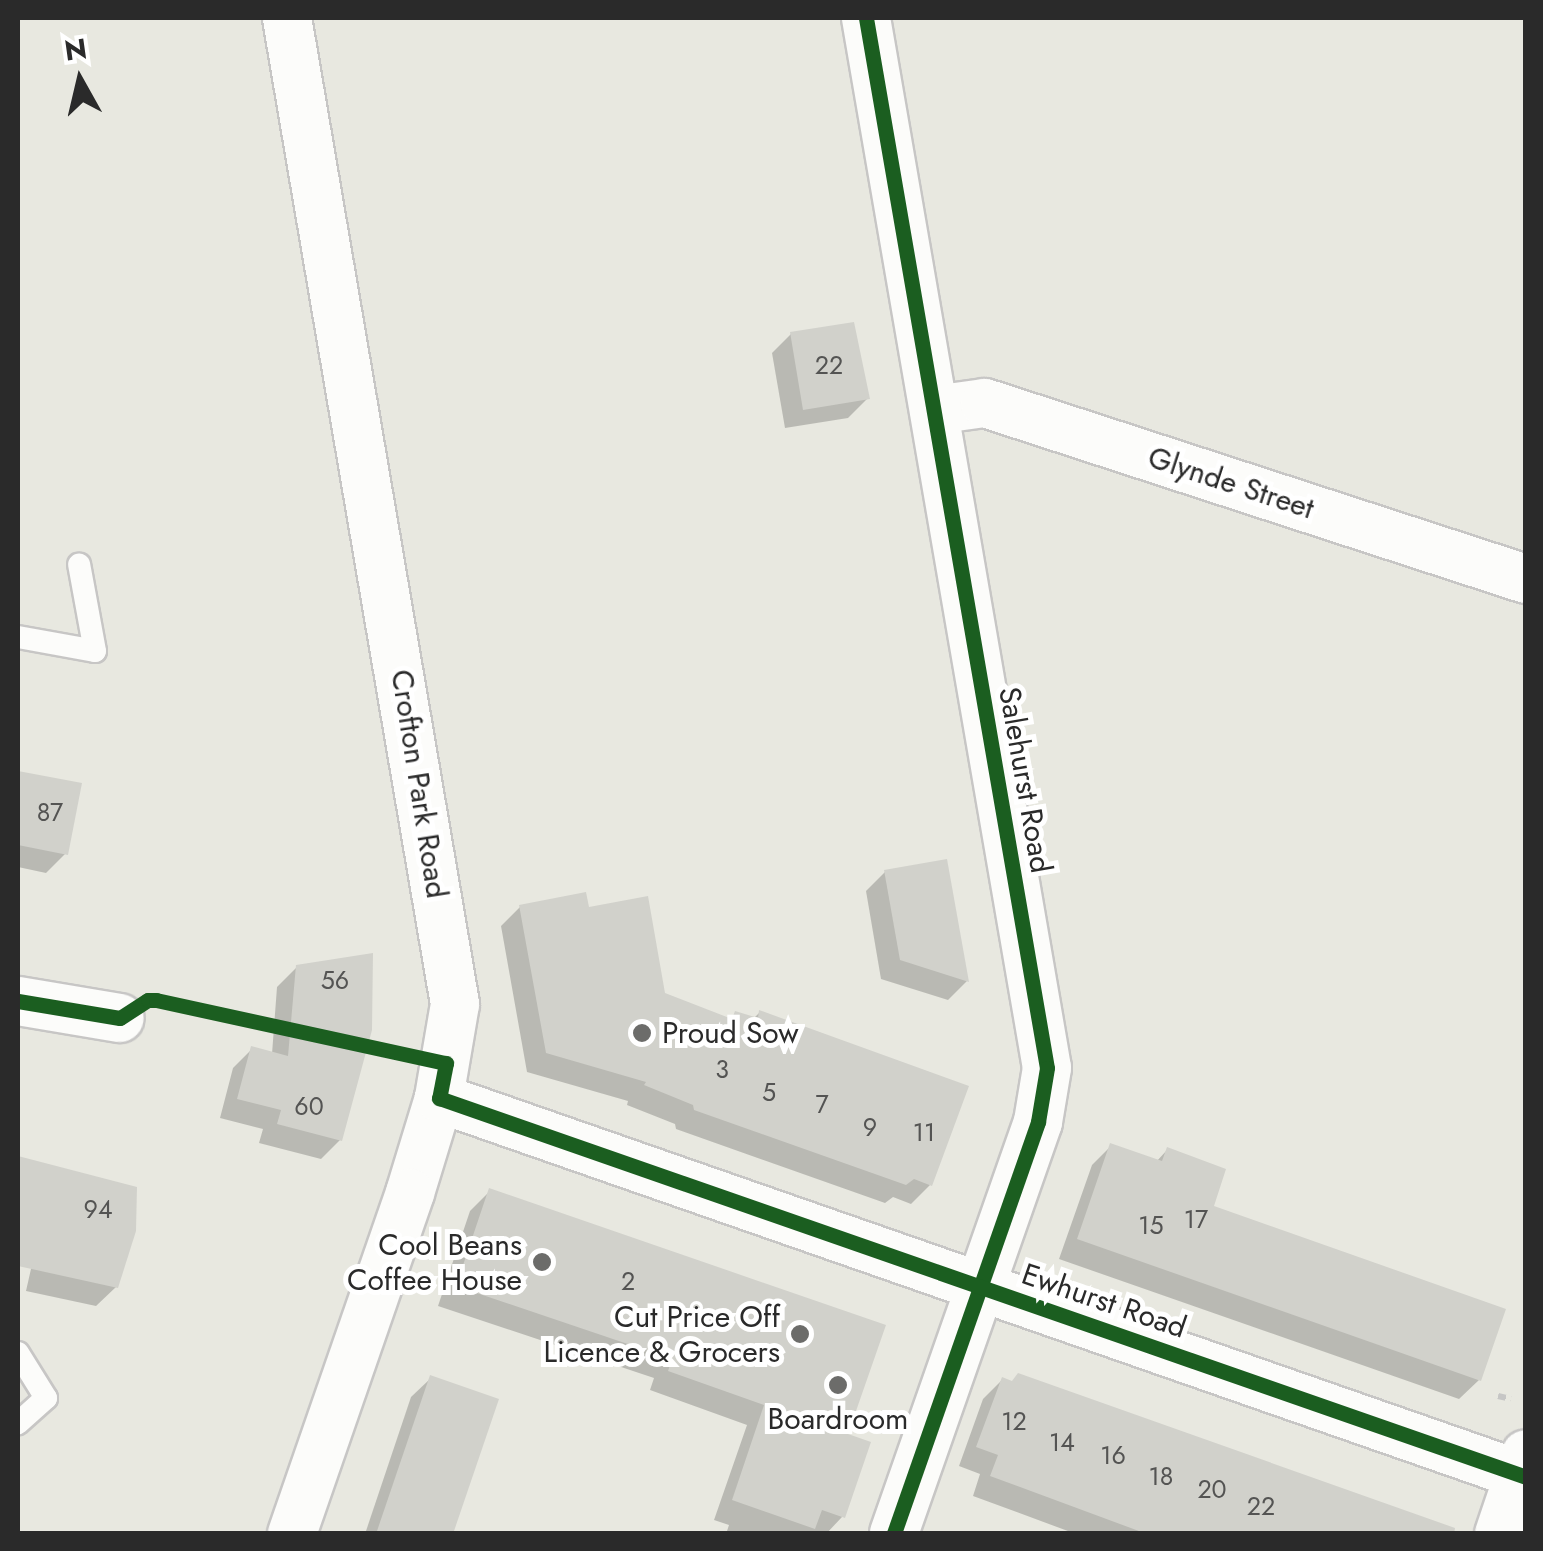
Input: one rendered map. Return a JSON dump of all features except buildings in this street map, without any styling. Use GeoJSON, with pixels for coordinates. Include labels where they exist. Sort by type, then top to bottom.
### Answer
{"type":"FeatureCollection","features":[{"type":"Feature","properties":{"kind":"street","name":"Crofton Park Road"},"geometry":{"type":"LineString","coordinates":[[286,18],[455,1004],[439,1098],[292,1534]]}},
{"type":"Feature","properties":{"kind":"street","name":"Salehurst Road"},"geometry":{"type":"LineString","coordinates":[[866,18],[1046,1068],[1038,1122],[894,1534]]}},
{"type":"Feature","properties":{"kind":"street","name":"Glynde Street"},"geometry":{"type":"LineString","coordinates":[[934,410],[985,403],[1526,579]]}},
{"type":"Feature","properties":{"kind":"street"},"geometry":{"type":"LineString","coordinates":[[18,1001],[120,1018]]}},
{"type":"Feature","properties":{"kind":"street","name":"Ewhurst Road"},"geometry":{"type":"LineString","coordinates":[[439,1098],[980,1287],[1523,1468]]}},
{"type":"Feature","properties":{"kind":"street"},"geometry":{"type":"LineString","coordinates":[[1499,1534],[1523,1468]]}},
{"type":"Feature","properties":{"kind":"lane"},"geometry":{"type":"LineString","coordinates":[[18,638],[94,650],[79,564]]}},
{"type":"Feature","properties":{"kind":"lane"},"geometry":{"type":"LineString","coordinates":[[18,1353],[46,1398],[18,1423]]}},
{"type":"Feature","properties":{"kind":"path"},"geometry":{"type":"LineString","coordinates":[[1498,1396],[1512,1398]]}},
{"type":"Feature","properties":{"kind":"cycle path"},"geometry":{"type":"LineString","coordinates":[[866,18],[1047,1068],[1038,1122],[894,1534]]}},
{"type":"Feature","properties":{"kind":"cycle path"},"geometry":{"type":"LineString","coordinates":[[18,1001],[120,1018],[148,1000],[156,1000],[446,1063],[439,1098],[1526,1477]]}},
{"type":"Feature","properties":{"kind":"place","name":"Proud Sow"},"geometry":{"type":"Point","coordinates":[642,1033]}},
{"type":"Feature","properties":{"kind":"place","name":"Cool Beans Coffee House"},"geometry":{"type":"Point","coordinates":[542,1262]}},
{"type":"Feature","properties":{"kind":"place","name":"Cut Price Off Licence & Grocers"},"geometry":{"type":"Point","coordinates":[800,1334]}},
{"type":"Feature","properties":{"kind":"place","name":"Boardroom"},"geometry":{"type":"Point","coordinates":[838,1385]}}]}
